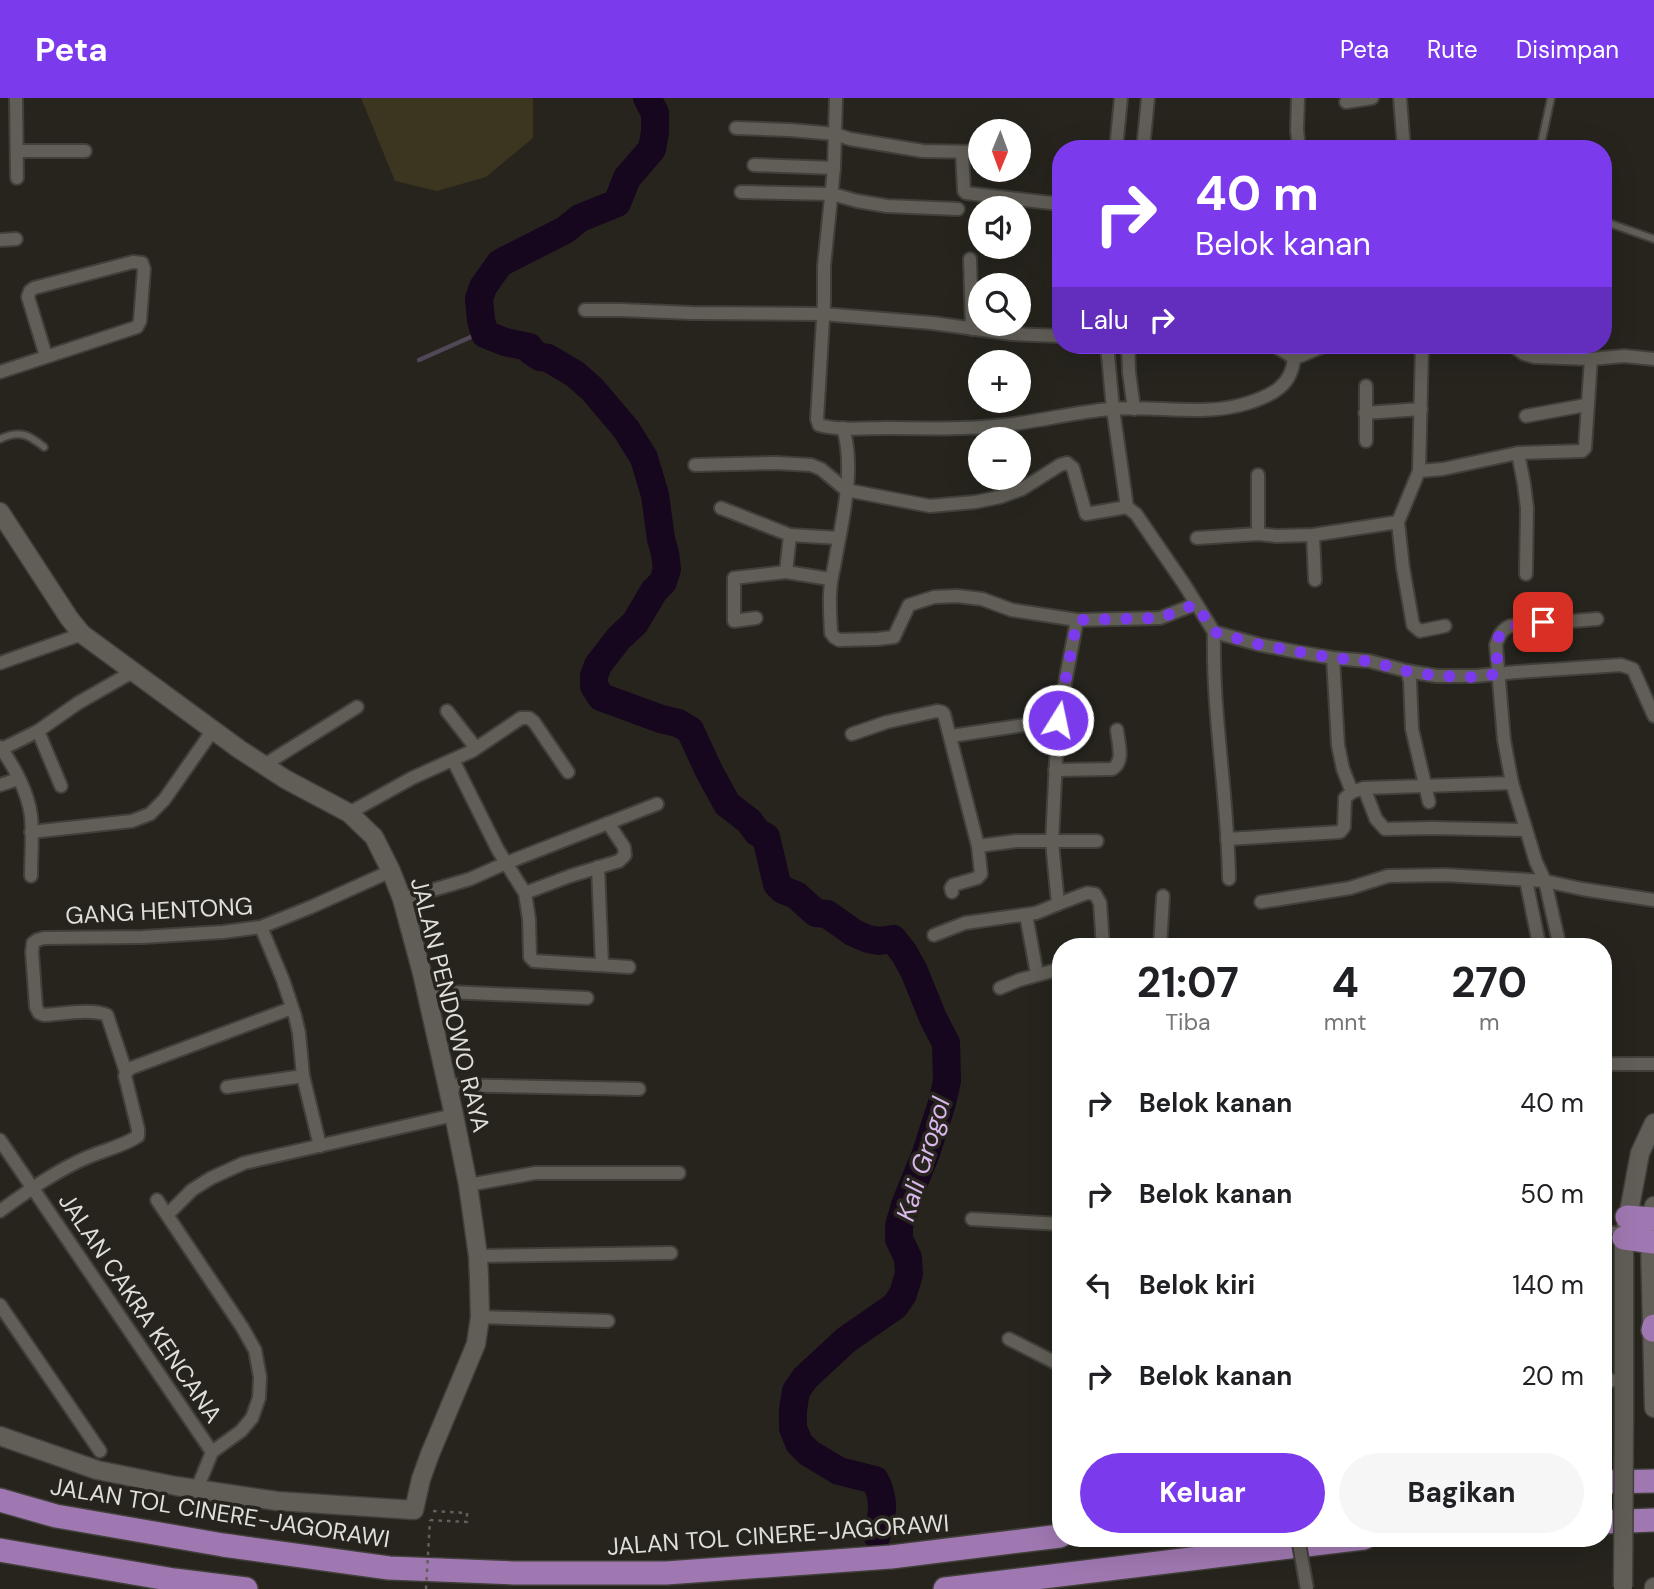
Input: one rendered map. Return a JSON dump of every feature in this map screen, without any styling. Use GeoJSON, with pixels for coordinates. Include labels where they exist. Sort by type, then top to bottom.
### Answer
{"type":"FeatureCollection","features":[{"type":"Feature","properties":{"kind":"highway"},"geometry":{"type":"LineString","coordinates":[[1620,1229],[1652,1225]]}},
{"type":"Feature","properties":{"kind":"highway"},"geometry":{"type":"LineString","coordinates":[[1612,1482],[1654,1481]]}},
{"type":"Feature","properties":{"kind":"highway","name":"JALAN TOL CINERE-JAGORAWI"},"geometry":{"type":"LineString","coordinates":[[0,1500],[56,1516],[223,1545],[389,1568],[514,1573],[666,1573],[891,1557],[1052,1537]]}},
{"type":"Feature","properties":{"kind":"highway"},"geometry":{"type":"LineString","coordinates":[[1612,1522],[1654,1520]]}},
{"type":"Feature","properties":{"kind":"highway"},"geometry":{"type":"LineString","coordinates":[[0,1541],[80,1563]]}},
{"type":"Feature","properties":{"kind":"highway"},"geometry":{"type":"LineString","coordinates":[[945,1589],[1290,1547]]}},
{"type":"Feature","properties":{"kind":"highway"},"geometry":{"type":"LineString","coordinates":[[0,1550],[174,1580],[246,1589]]}},
{"type":"Feature","properties":{"kind":"street"},"geometry":{"type":"LineString","coordinates":[[16,98],[17,178]]}},
{"type":"Feature","properties":{"kind":"street"},"geometry":{"type":"LineString","coordinates":[[836,98],[834,168],[824,266],[817,419],[819,425],[843,428],[975,428],[1112,409],[1236,407],[1278,389],[1287,381],[1294,358]]}},
{"type":"Feature","properties":{"kind":"street"},"geometry":{"type":"LineString","coordinates":[[1117,140],[1121,98]]}},
{"type":"Feature","properties":{"kind":"street"},"geometry":{"type":"LineString","coordinates":[[1144,140],[1148,98]]}},
{"type":"Feature","properties":{"kind":"street"},"geometry":{"type":"LineString","coordinates":[[1298,98],[1298,140]]}},
{"type":"Feature","properties":{"kind":"street"},"geometry":{"type":"LineString","coordinates":[[1346,102],[1372,98]]}},
{"type":"Feature","properties":{"kind":"street"},"geometry":{"type":"LineString","coordinates":[[1400,98],[1403,140]]}},
{"type":"Feature","properties":{"kind":"street"},"geometry":{"type":"LineString","coordinates":[[736,128],[835,134],[923,151],[968,152]]}},
{"type":"Feature","properties":{"kind":"street"},"geometry":{"type":"LineString","coordinates":[[18,151],[85,151]]}},
{"type":"Feature","properties":{"kind":"street"},"geometry":{"type":"LineString","coordinates":[[962,152],[966,193],[1052,203]]}},
{"type":"Feature","properties":{"kind":"street"},"geometry":{"type":"LineString","coordinates":[[754,165],[834,168]]}},
{"type":"Feature","properties":{"kind":"street"},"geometry":{"type":"LineString","coordinates":[[741,192],[832,194],[887,206],[958,209]]}},
{"type":"Feature","properties":{"kind":"street"},"geometry":{"type":"LineString","coordinates":[[0,240],[16,239]]}},
{"type":"Feature","properties":{"kind":"street"},"geometry":{"type":"LineString","coordinates":[[970,259],[970,273]]}},
{"type":"Feature","properties":{"kind":"street"},"geometry":{"type":"LineString","coordinates":[[0,372],[137,327],[140,321],[144,269],[142,263],[133,262],[30,291],[28,297],[46,356]]}},
{"type":"Feature","properties":{"kind":"street"},"geometry":{"type":"LineString","coordinates":[[585,310],[823,314],[968,328]]}},
{"type":"Feature","properties":{"kind":"street"},"geometry":{"type":"LineString","coordinates":[[1031,335],[1052,336]]}},
{"type":"Feature","properties":{"kind":"street"},"geometry":{"type":"LineString","coordinates":[[1108,354],[1112,409],[1127,507],[1136,514],[1214,632],[1213,667],[1229,879]]}},
{"type":"Feature","properties":{"kind":"street"},"geometry":{"type":"LineString","coordinates":[[1128,354],[1134,409]]}},
{"type":"Feature","properties":{"kind":"street"},"geometry":{"type":"LineString","coordinates":[[1288,354],[1294,358]]}},
{"type":"Feature","properties":{"kind":"street"},"geometry":{"type":"LineString","coordinates":[[1294,358],[1305,354]]}},
{"type":"Feature","properties":{"kind":"street"},"geometry":{"type":"LineString","coordinates":[[1422,354],[1419,471],[1398,522],[1413,625],[1422,631],[1446,626]]}},
{"type":"Feature","properties":{"kind":"street"},"geometry":{"type":"LineString","coordinates":[[1524,354],[1535,357],[1591,359],[1624,356],[1654,359]]}},
{"type":"Feature","properties":{"kind":"street"},"geometry":{"type":"LineString","coordinates":[[1419,471],[1443,469],[1518,453],[1582,451],[1585,447],[1591,359]]}},
{"type":"Feature","properties":{"kind":"street"},"geometry":{"type":"LineString","coordinates":[[1366,386],[1366,441]]}},
{"type":"Feature","properties":{"kind":"street"},"geometry":{"type":"LineString","coordinates":[[1526,416],[1586,405]]}},
{"type":"Feature","properties":{"kind":"street"},"geometry":{"type":"LineString","coordinates":[[1365,413],[1421,410]]}},
{"type":"Feature","properties":{"kind":"street"},"geometry":{"type":"LineString","coordinates":[[843,428],[847,456],[846,490],[831,579],[831,633],[839,640],[894,637],[909,605],[933,597],[982,599],[1013,610],[1077,620],[1160,618],[1196,604]]}},
{"type":"Feature","properties":{"kind":"street"},"geometry":{"type":"LineString","coordinates":[[1518,453],[1527,508],[1526,574]]}},
{"type":"Feature","properties":{"kind":"street"},"geometry":{"type":"LineString","coordinates":[[695,465],[811,465],[821,469],[846,490],[930,506],[1000,497],[1023,489],[1067,463],[1073,468],[1086,514],[1127,507]]}},
{"type":"Feature","properties":{"kind":"street"},"geometry":{"type":"LineString","coordinates":[[1258,475],[1258,534]]}},
{"type":"Feature","properties":{"kind":"street"},"geometry":{"type":"LineString","coordinates":[[721,508],[790,535],[839,538]]}},
{"type":"Feature","properties":{"kind":"street","name":"JALAN PENDOWO RAYA"},"geometry":{"type":"LineString","coordinates":[[0,512],[82,634],[264,765],[349,813],[373,837],[391,871],[402,899],[426,991],[468,1185],[478,1256],[480,1317],[477,1344],[430,1454],[414,1510]]}},
{"type":"Feature","properties":{"kind":"street"},"geometry":{"type":"LineString","coordinates":[[1197,538],[1258,534],[1313,535],[1398,522]]}},
{"type":"Feature","properties":{"kind":"street"},"geometry":{"type":"LineString","coordinates":[[786,572],[790,535]]}},
{"type":"Feature","properties":{"kind":"street"},"geometry":{"type":"LineString","coordinates":[[1313,535],[1315,580]]}},
{"type":"Feature","properties":{"kind":"street"},"geometry":{"type":"LineString","coordinates":[[756,618],[734,621],[733,579],[786,572],[831,579]]}},
{"type":"Feature","properties":{"kind":"street"},"geometry":{"type":"LineString","coordinates":[[1558,938],[1545,881],[1536,862],[1512,783],[1504,740],[1496,645],[1504,628],[1516,624],[1597,619]]}},
{"type":"Feature","properties":{"kind":"street"},"geometry":{"type":"LineString","coordinates":[[1058,904],[1052,842],[1058,720],[1077,620]]}},
{"type":"Feature","properties":{"kind":"street"},"geometry":{"type":"LineString","coordinates":[[1214,632],[1261,645],[1333,658],[1369,661],[1406,671],[1457,677],[1621,665],[1633,669],[1654,716]]}},
{"type":"Feature","properties":{"kind":"street"},"geometry":{"type":"LineString","coordinates":[[0,663],[82,634]]}},
{"type":"Feature","properties":{"kind":"street"},"geometry":{"type":"LineString","coordinates":[[1333,658],[1338,745],[1343,769],[1385,829],[1526,830]]}},
{"type":"Feature","properties":{"kind":"street"},"geometry":{"type":"LineString","coordinates":[[31,876],[31,815],[18,779],[1,749],[38,731],[78,703],[134,671]]}},
{"type":"Feature","properties":{"kind":"street"},"geometry":{"type":"LineString","coordinates":[[1406,671],[1410,681],[1412,729],[1429,802]]}},
{"type":"Feature","properties":{"kind":"street"},"geometry":{"type":"LineString","coordinates":[[264,765],[357,708]]}},
{"type":"Feature","properties":{"kind":"street"},"geometry":{"type":"LineString","coordinates":[[447,711],[476,748]]}},
{"type":"Feature","properties":{"kind":"street"},"geometry":{"type":"LineString","coordinates":[[852,734],[939,711],[944,714],[978,846],[981,874],[953,885],[951,892]]}},
{"type":"Feature","properties":{"kind":"street"},"geometry":{"type":"LineString","coordinates":[[349,813],[412,778],[476,748],[521,718],[529,718],[534,722],[568,772]]}},
{"type":"Feature","properties":{"kind":"street"},"geometry":{"type":"LineString","coordinates":[[951,737],[1058,720]]}},
{"type":"Feature","properties":{"kind":"street"},"geometry":{"type":"LineString","coordinates":[[31,832],[132,821],[150,814],[164,800],[213,730]]}},
{"type":"Feature","properties":{"kind":"street"},"geometry":{"type":"LineString","coordinates":[[1055,770],[1116,768],[1120,761],[1117,730]]}},
{"type":"Feature","properties":{"kind":"street"},"geometry":{"type":"LineString","coordinates":[[38,731],[61,786]]}},
{"type":"Feature","properties":{"kind":"street"},"geometry":{"type":"LineString","coordinates":[[453,760],[506,863],[525,893],[530,957],[534,961],[629,967]]}},
{"type":"Feature","properties":{"kind":"street"},"geometry":{"type":"LineString","coordinates":[[0,785],[18,779]]}},
{"type":"Feature","properties":{"kind":"street"},"geometry":{"type":"LineString","coordinates":[[1227,839],[1340,832],[1344,827],[1345,798],[1358,790],[1512,783]]}},
{"type":"Feature","properties":{"kind":"street"},"geometry":{"type":"LineString","coordinates":[[402,899],[470,879],[657,804]]}},
{"type":"Feature","properties":{"kind":"street"},"geometry":{"type":"LineString","coordinates":[[525,893],[619,861],[625,855],[624,847],[608,823]]}},
{"type":"Feature","properties":{"kind":"street"},"geometry":{"type":"LineString","coordinates":[[978,846],[1016,842],[1097,841]]}},
{"type":"Feature","properties":{"kind":"street"},"geometry":{"type":"LineString","coordinates":[[598,867],[602,965]]}},
{"type":"Feature","properties":{"kind":"street","name":"GANG HENTONG"},"geometry":{"type":"LineString","coordinates":[[126,1072],[107,1016],[89,1012],[44,1015],[38,1013],[33,943],[44,938],[143,937],[261,927],[391,871]]}},
{"type":"Feature","properties":{"kind":"street"},"geometry":{"type":"LineString","coordinates":[[1261,902],[1350,888],[1388,876],[1445,875],[1545,881],[1654,900]]}},
{"type":"Feature","properties":{"kind":"street"},"geometry":{"type":"LineString","coordinates":[[1527,880],[1538,938]]}},
{"type":"Feature","properties":{"kind":"street"},"geometry":{"type":"LineString","coordinates":[[934,935],[965,923],[1026,915],[1087,894],[1095,894],[1100,903],[1102,938]]}},
{"type":"Feature","properties":{"kind":"street"},"geometry":{"type":"LineString","coordinates":[[1161,938],[1163,896]]}},
{"type":"Feature","properties":{"kind":"street"},"geometry":{"type":"LineString","coordinates":[[1026,915],[1037,974]]}},
{"type":"Feature","properties":{"kind":"street"},"geometry":{"type":"LineString","coordinates":[[261,927],[283,980],[299,1033],[303,1076],[320,1146]]}},
{"type":"Feature","properties":{"kind":"street"},"geometry":{"type":"LineString","coordinates":[[1000,988],[1052,971]]}},
{"type":"Feature","properties":{"kind":"street"},"geometry":{"type":"LineString","coordinates":[[426,991],[587,998]]}},
{"type":"Feature","properties":{"kind":"street"},"geometry":{"type":"LineString","coordinates":[[0,1210],[33,1187],[86,1157],[138,1136],[126,1072],[143,1063],[292,1008]]}},
{"type":"Feature","properties":{"kind":"street"},"geometry":{"type":"LineString","coordinates":[[1612,1064],[1654,1064]]}},
{"type":"Feature","properties":{"kind":"street"},"geometry":{"type":"LineString","coordinates":[[227,1087],[303,1076]]}},
{"type":"Feature","properties":{"kind":"street"},"geometry":{"type":"LineString","coordinates":[[447,1085],[639,1089]]}},
{"type":"Feature","properties":{"kind":"street"},"geometry":{"type":"LineString","coordinates":[[168,1214],[192,1190],[244,1163],[454,1115]]}},
{"type":"Feature","properties":{"kind":"street"},"geometry":{"type":"LineString","coordinates":[[1623,1588],[1624,1418],[1620,1229],[1640,1153],[1654,1124]]}},
{"type":"Feature","properties":{"kind":"street","name":"JALAN CAKRA KENCANA"},"geometry":{"type":"LineString","coordinates":[[0,1140],[212,1452]]}},
{"type":"Feature","properties":{"kind":"street"},"geometry":{"type":"LineString","coordinates":[[468,1185],[535,1172],[679,1173]]}},
{"type":"Feature","properties":{"kind":"street"},"geometry":{"type":"LineString","coordinates":[[157,1200],[242,1327],[255,1350],[260,1377],[252,1418],[241,1431],[212,1452],[197,1489]]}},
{"type":"Feature","properties":{"kind":"street"},"geometry":{"type":"LineString","coordinates":[[972,1219],[1052,1224]]}},
{"type":"Feature","properties":{"kind":"street"},"geometry":{"type":"LineString","coordinates":[[1652,1225],[1654,1408]]}},
{"type":"Feature","properties":{"kind":"street"},"geometry":{"type":"LineString","coordinates":[[478,1256],[671,1253]]}},
{"type":"Feature","properties":{"kind":"street"},"geometry":{"type":"LineString","coordinates":[[0,1305],[100,1451]]}},
{"type":"Feature","properties":{"kind":"street"},"geometry":{"type":"LineString","coordinates":[[480,1317],[608,1321]]}},
{"type":"Feature","properties":{"kind":"street"},"geometry":{"type":"LineString","coordinates":[[1009,1339],[1052,1361]]}},
{"type":"Feature","properties":{"kind":"street"},"geometry":{"type":"LineString","coordinates":[[1612,1381],[1623,1380]]}},
{"type":"Feature","properties":{"kind":"street"},"geometry":{"type":"LineString","coordinates":[[0,1436],[97,1470],[197,1489],[277,1501],[414,1510]]}},
{"type":"Feature","properties":{"kind":"street"},"geometry":{"type":"LineString","coordinates":[[1299,1547],[1307,1589]]}},
{"type":"Feature","properties":{"kind":"lane"},"geometry":{"type":"LineString","coordinates":[[1542,140],[1551,98]]}},
{"type":"Feature","properties":{"kind":"lane"},"geometry":{"type":"LineString","coordinates":[[1612,224],[1654,239]]}},
{"type":"Feature","properties":{"kind":"lane"},"geometry":{"type":"LineString","coordinates":[[0,439],[17,433],[32,437],[44,447]]}},
{"type":"Feature","properties":{"kind":"path"},"geometry":{"type":"LineString","coordinates":[[414,1510],[467,1513],[467,1522],[430,1520],[426,1589]]}},
{"type":"Feature","properties":{"kind":"shaded area"},"geometry":{"type":"Polygon","coordinates":[[[361,98],[533,98],[533,138],[486,177],[437,191],[395,181],[361,98]]]}},
{"type":"Feature","properties":{"kind":"waterway","name":"Kali Grogol"},"geometry":{"type":"LineString","coordinates":[[647,98],[655,113],[652,149],[627,178],[617,203],[580,218],[565,230],[500,263],[483,287],[479,299],[481,320],[485,334],[529,347],[540,357],[548,358],[575,374],[592,389],[626,429],[644,458],[655,495],[667,569],[663,582],[654,591],[635,623],[598,665],[594,686],[601,697],[678,723],[690,730],[727,804],[766,837],[777,884],[783,890],[796,895],[816,913],[827,914],[854,933],[879,941],[893,939],[914,971],[946,1043],[947,1081],[942,1103],[899,1226],[899,1239],[908,1258],[909,1274],[903,1294],[895,1306],[846,1340],[805,1378],[796,1391],[793,1410],[793,1428],[799,1443],[809,1453],[839,1471],[875,1480],[882,1507],[877,1535]]}},
{"type":"Feature","properties":{"kind":"waterway"},"geometry":{"type":"LineString","coordinates":[[419,360],[484,329]]}},
{"type":"Feature","properties":{"kind":"route"},"geometry":{"type":"LineString","coordinates":[[1058,720],[1077,620],[1160,618],[1196,604],[1214,632],[1229,637],[1298,652],[1390,665],[1406,671],[1457,677],[1498,674],[1496,645],[1504,628],[1516,624],[1543,622]]}}]}
